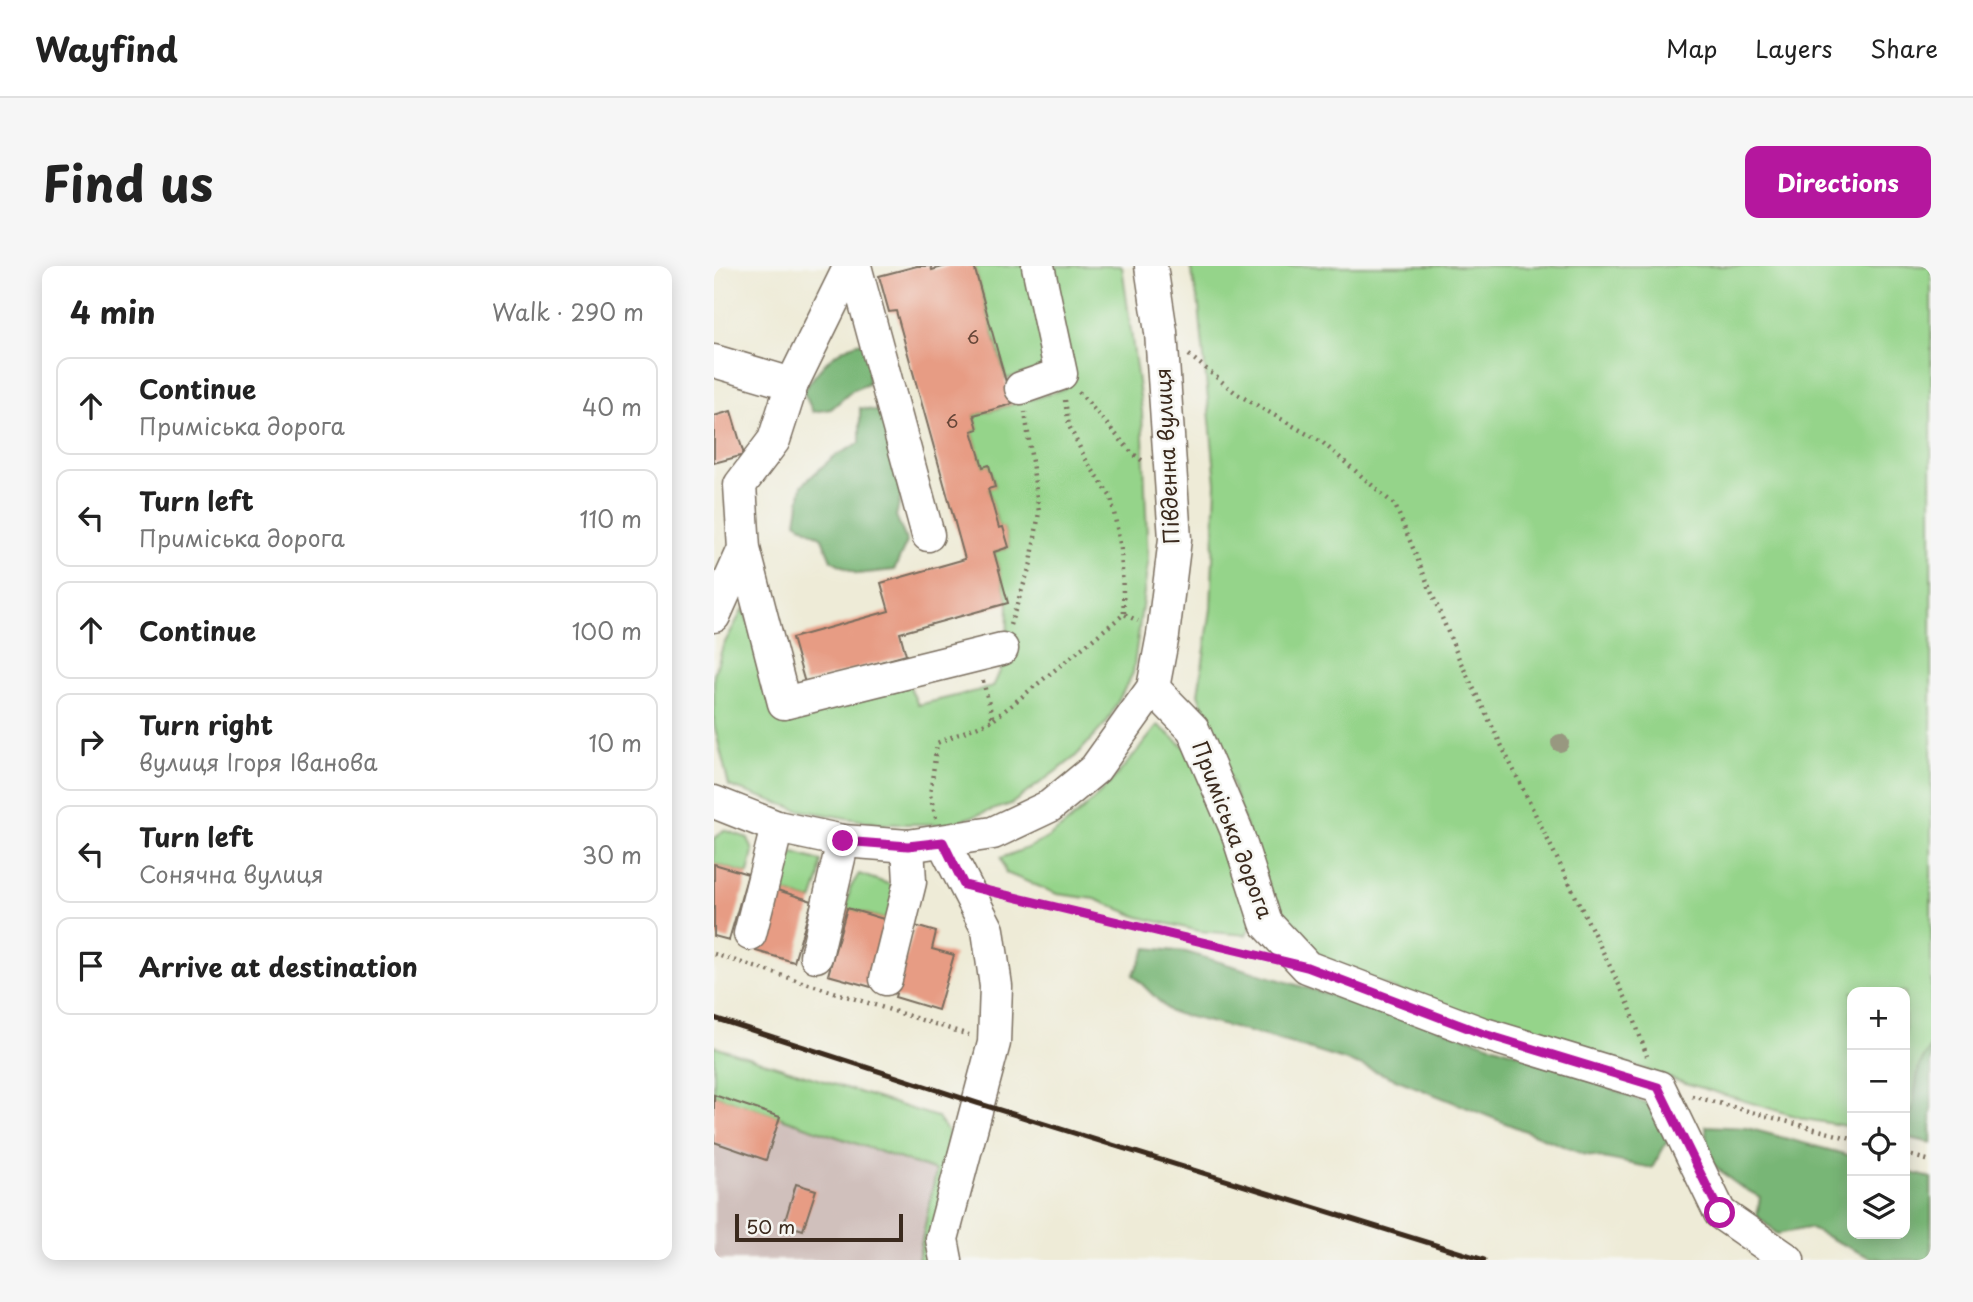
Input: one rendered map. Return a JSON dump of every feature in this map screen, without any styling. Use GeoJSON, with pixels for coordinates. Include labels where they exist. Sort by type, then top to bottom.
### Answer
{"type":"FeatureCollection","features":[{"type":"Feature","properties":{"kind":"street"},"geometry":{"type":"LineString","coordinates":[[853,266],[792,384],[774,440],[727,489],[784,703],[989,652]]}},
{"type":"Feature","properties":{"kind":"street"},"geometry":{"type":"LineString","coordinates":[[853,266],[928,535]]}},
{"type":"Feature","properties":{"kind":"street"},"geometry":{"type":"LineString","coordinates":[[1020,388],[1061,374],[1038,266]]}},
{"type":"Feature","properties":{"kind":"street","name":"Південна вулиця"},"geometry":{"type":"LineString","coordinates":[[1151,266],[1161,332],[1175,539],[1163,635],[1153,688]]}},
{"type":"Feature","properties":{"kind":"street"},"geometry":{"type":"LineString","coordinates":[[714,361],[792,384]]}},
{"type":"Feature","properties":{"kind":"street"},"geometry":{"type":"LineString","coordinates":[[714,616],[744,549]]}},
{"type":"Feature","properties":{"kind":"street"},"geometry":{"type":"LineString","coordinates":[[714,802],[777,827],[843,841],[908,846],[993,833],[1050,806],[1094,769],[1153,688]]}},
{"type":"Feature","properties":{"kind":"street","name":"Приміська дорога"},"geometry":{"type":"LineString","coordinates":[[1153,688],[1193,729],[1236,829],[1266,923],[1307,967],[1481,1033],[1658,1087]]}},
{"type":"Feature","properties":{"kind":"street"},"geometry":{"type":"LineString","coordinates":[[750,934],[777,827]]}},
{"type":"Feature","properties":{"kind":"street"},"geometry":{"type":"LineString","coordinates":[[816,956],[843,841]]}},
{"type":"Feature","properties":{"kind":"street"},"geometry":{"type":"LineString","coordinates":[[943,842],[988,930],[996,986],[993,1043],[942,1239],[946,1260]]}},
{"type":"Feature","properties":{"kind":"street"},"geometry":{"type":"LineString","coordinates":[[886,979],[910,882],[908,846]]}},
{"type":"Feature","properties":{"kind":"street"},"geometry":{"type":"LineString","coordinates":[[1658,1087],[1720,1213],[1788,1260]]}},
{"type":"Feature","properties":{"kind":"path"},"geometry":{"type":"LineString","coordinates":[[1161,332],[1237,394],[1323,443],[1395,505],[1460,661],[1629,1004],[1658,1087],[1847,1138]]}},
{"type":"Feature","properties":{"kind":"path"},"geometry":{"type":"LineString","coordinates":[[1061,374],[1095,408],[1132,453],[1171,482]]}},
{"type":"Feature","properties":{"kind":"path"},"geometry":{"type":"LineString","coordinates":[[1061,374],[1069,426],[1087,462],[1111,497],[1121,549],[1124,614]]}},
{"type":"Feature","properties":{"kind":"path"},"geometry":{"type":"LineString","coordinates":[[993,720],[989,652],[1031,563],[1040,512],[1020,388]]}},
{"type":"Feature","properties":{"kind":"path"},"geometry":{"type":"LineString","coordinates":[[1124,614],[1163,635]]}},
{"type":"Feature","properties":{"kind":"path"},"geometry":{"type":"LineString","coordinates":[[943,842],[930,795],[937,743],[993,720],[1124,614]]}},
{"type":"Feature","properties":{"kind":"path"},"geometry":{"type":"LineString","coordinates":[[964,885],[1268,957]]}},
{"type":"Feature","properties":{"kind":"path"},"geometry":{"type":"LineString","coordinates":[[714,954],[993,1043]]}},
{"type":"Feature","properties":{"kind":"path"},"geometry":{"type":"LineString","coordinates":[[1910,1155],[1931,1161]]}},
{"type":"Feature","properties":{"kind":"shaded area"},"geometry":{"type":"Polygon","coordinates":[[[714,1095],[937,1171],[918,1260],[714,1260],[714,1095]]]}},
{"type":"Feature","properties":{"kind":"green space"},"geometry":{"type":"Polygon","coordinates":[[[974,266],[1030,266],[1050,360],[1040,369],[1006,379],[974,266]]]}},
{"type":"Feature","properties":{"kind":"green space"},"geometry":{"type":"Polygon","coordinates":[[[1050,266],[1122,266],[1142,411],[1148,563],[1133,673],[1107,722],[1074,758],[1011,804],[949,824],[882,824],[799,810],[729,786],[714,724],[714,675],[723,646],[743,609],[756,641],[774,711],[909,685],[918,705],[993,687],[1007,656],[1008,603],[994,552],[1009,547],[1003,527],[999,528],[988,489],[995,486],[989,466],[983,467],[972,431],[978,429],[974,415],[1066,388],[1050,266]]]}},
{"type":"Feature","properties":{"kind":"green space"},"geometry":{"type":"Polygon","coordinates":[[[1190,266],[1931,266],[1931,1143],[1910,1138],[1910,987],[1847,987],[1847,1126],[1805,1119],[1672,1079],[1579,1046],[1428,1003],[1327,961],[1284,925],[1258,862],[1198,694],[1211,609],[1216,483],[1199,306],[1190,266]]]}},
{"type":"Feature","properties":{"kind":"green space"},"geometry":{"type":"Polygon","coordinates":[[[865,341],[869,365],[868,384],[853,390],[831,409],[813,412],[803,391],[822,366],[845,348],[865,341]]]}},
{"type":"Feature","properties":{"kind":"green space"},"geometry":{"type":"Polygon","coordinates":[[[860,408],[883,412],[903,488],[896,516],[907,542],[894,570],[857,574],[831,560],[822,538],[796,522],[802,485],[833,457],[860,443],[860,408]]]}},
{"type":"Feature","properties":{"kind":"green space"},"geometry":{"type":"Polygon","coordinates":[[[1158,725],[1187,749],[1209,793],[1252,923],[1246,935],[1199,931],[1139,917],[1095,899],[1057,894],[1006,873],[1001,858],[1042,841],[1078,814],[1120,771],[1158,725]]]}},
{"type":"Feature","properties":{"kind":"green space"},"geometry":{"type":"Polygon","coordinates":[[[724,830],[748,838],[753,851],[748,874],[714,864],[714,839],[724,830]]]}},
{"type":"Feature","properties":{"kind":"green space"},"geometry":{"type":"Polygon","coordinates":[[[794,853],[821,861],[820,877],[812,901],[774,889],[780,865],[794,853]]]}},
{"type":"Feature","properties":{"kind":"green space"},"geometry":{"type":"Polygon","coordinates":[[[859,874],[892,885],[896,899],[890,921],[847,908],[850,888],[859,874]]]}},
{"type":"Feature","properties":{"kind":"green space"},"geometry":{"type":"Polygon","coordinates":[[[1147,948],[1186,952],[1569,1070],[1648,1104],[1668,1140],[1652,1168],[1583,1154],[1363,1066],[1273,1038],[1170,1012],[1133,975],[1147,948]]]}},
{"type":"Feature","properties":{"kind":"green space"},"geometry":{"type":"Polygon","coordinates":[[[714,1046],[937,1117],[948,1132],[933,1260],[918,1260],[936,1171],[714,1095],[714,1046]]]}},
{"type":"Feature","properties":{"kind":"green space"},"geometry":{"type":"Polygon","coordinates":[[[1931,1046],[1931,1143],[1910,1138],[1919,1066],[1931,1046]]]}},
{"type":"Feature","properties":{"kind":"green space"},"geometry":{"type":"Polygon","coordinates":[[[1706,1126],[1747,1128],[1847,1155],[1847,1239],[1910,1239],[1910,1172],[1931,1178],[1931,1260],[1887,1260],[1869,1257],[1809,1228],[1777,1234],[1757,1216],[1760,1197],[1736,1184],[1708,1160],[1706,1126]]]}},
{"type":"Feature","properties":{"kind":"building"},"geometry":{"type":"Polygon","coordinates":[[[917,266],[931,266],[932,270],[946,266],[974,266],[1012,404],[974,415],[978,429],[972,431],[983,467],[989,465],[995,487],[988,489],[999,528],[1003,527],[1009,547],[994,552],[1008,603],[900,633],[906,655],[805,683],[792,638],[889,611],[881,583],[965,559],[896,311],[889,312],[879,276],[917,266]]]}},
{"type":"Feature","properties":{"kind":"building"},"geometry":{"type":"Polygon","coordinates":[[[731,411],[744,455],[714,463],[714,416],[731,411]]]}},
{"type":"Feature","properties":{"kind":"building"},"geometry":{"type":"Polygon","coordinates":[[[714,864],[748,874],[729,940],[714,936],[714,864]]]}},
{"type":"Feature","properties":{"kind":"building"},"geometry":{"type":"Polygon","coordinates":[[[774,889],[812,901],[794,962],[756,951],[774,889]]]}},
{"type":"Feature","properties":{"kind":"building"},"geometry":{"type":"Polygon","coordinates":[[[847,908],[890,921],[871,987],[828,975],[847,908]]]}},
{"type":"Feature","properties":{"kind":"building"},"geometry":{"type":"Polygon","coordinates":[[[915,926],[936,932],[932,949],[954,955],[938,1010],[895,997],[915,926]]]}},
{"type":"Feature","properties":{"kind":"building"},"geometry":{"type":"Polygon","coordinates":[[[714,1095],[780,1117],[766,1160],[714,1142],[714,1095]]]}},
{"type":"Feature","properties":{"kind":"building"},"geometry":{"type":"Polygon","coordinates":[[[796,1184],[816,1190],[803,1230],[784,1224],[796,1184]]]}},
{"type":"Feature","properties":{"kind":"railway"},"geometry":{"type":"LineString","coordinates":[[714,1018],[977,1103],[1484,1260]]}},
{"type":"Feature","properties":{"kind":"route"},"geometry":{"type":"LineString","coordinates":[[843,841],[908,846],[943,842],[964,885],[1307,967],[1481,1033],[1658,1087],[1720,1213]]}}]}
